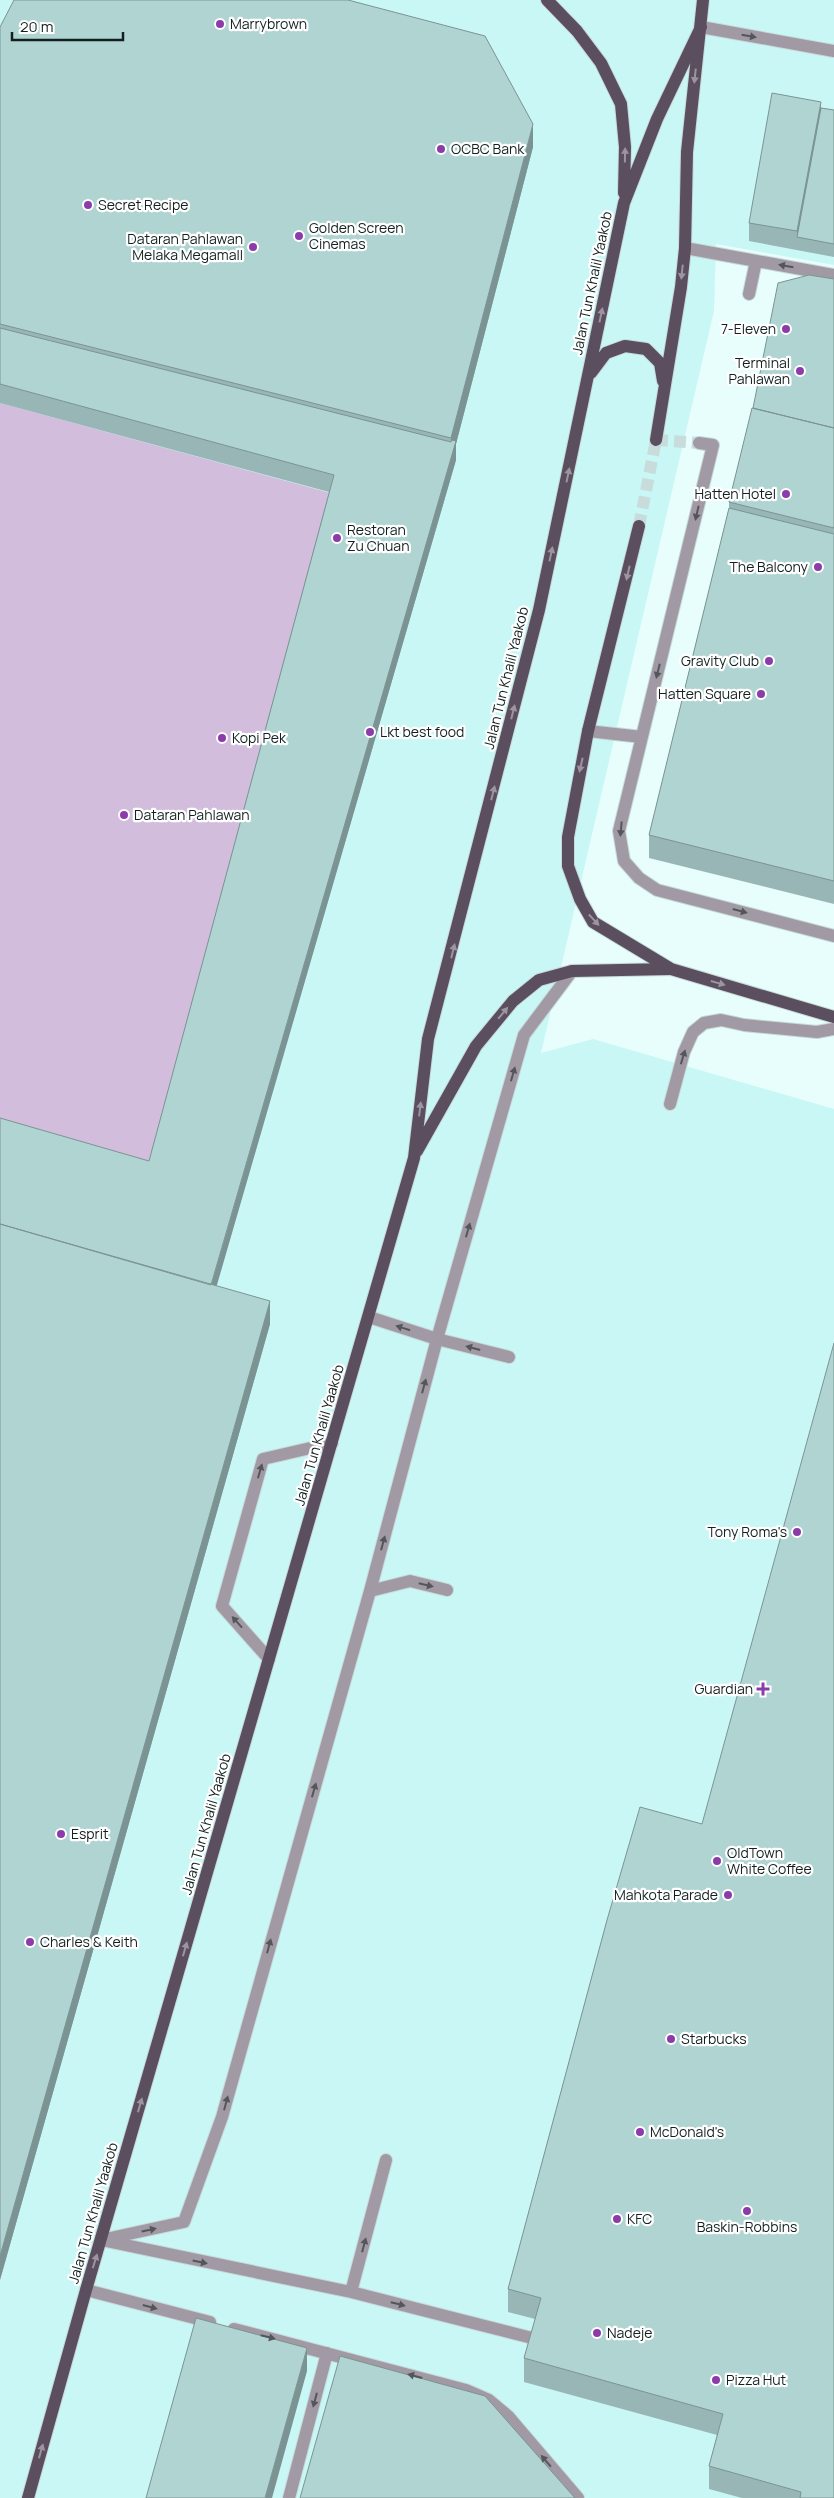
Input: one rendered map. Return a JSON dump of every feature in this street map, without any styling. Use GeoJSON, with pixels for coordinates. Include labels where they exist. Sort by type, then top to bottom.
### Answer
{"type":"FeatureCollection","features":[{"type":"Feature","properties":{"kind":"main road"},"geometry":{"type":"LineString","coordinates":[[547,0],[577,31],[601,63],[621,104],[625,147],[624,203]]}},
{"type":"Feature","properties":{"kind":"main road"},"geometry":{"type":"LineString","coordinates":[[656,440],[665,392],[685,248],[687,152],[703,0]]}},
{"type":"Feature","properties":{"kind":"main road"},"geometry":{"type":"LineString","coordinates":[[624,203],[657,119],[701,27]]}},
{"type":"Feature","properties":{"kind":"main road","name":"Jalan Tun Khalil Yaakob"},"geometry":{"type":"LineString","coordinates":[[28,2498],[86,2290],[414,1158],[428,1039],[447,973],[536,620],[624,203]]}},
{"type":"Feature","properties":{"kind":"main road"},"geometry":{"type":"LineString","coordinates":[[588,377],[606,353],[625,346],[646,348],[660,363],[665,392]]}},
{"type":"Feature","properties":{"kind":"main road"},"geometry":{"type":"LineString","coordinates":[[639,526],[588,731],[568,837],[568,866],[577,890],[593,922],[671,969],[834,1017]]}},
{"type":"Feature","properties":{"kind":"main road","name":"Jalan Tun Khalil Yaakob"},"geometry":{"type":"LineString","coordinates":[[414,1158],[476,1046],[512,1002],[539,980],[572,971],[671,969]]}},
{"type":"Feature","properties":{"kind":"street"},"geometry":{"type":"LineString","coordinates":[[701,27],[834,51]]}},
{"type":"Feature","properties":{"kind":"street"},"geometry":{"type":"LineString","coordinates":[[685,248],[834,275]]}},
{"type":"Feature","properties":{"kind":"street"},"geometry":{"type":"LineString","coordinates":[[749,294],[756,261]]}},
{"type":"Feature","properties":{"kind":"street"},"geometry":{"type":"LineString","coordinates":[[699,443],[713,445],[619,831],[624,861],[639,878],[657,890],[834,936]]}},
{"type":"Feature","properties":{"kind":"street"},"geometry":{"type":"LineString","coordinates":[[588,731],[642,737]]}},
{"type":"Feature","properties":{"kind":"street"},"geometry":{"type":"LineString","coordinates":[[101,2240],[184,2222],[222,2117],[370,1591],[437,1339],[524,1035],[572,971]]}},
{"type":"Feature","properties":{"kind":"street"},"geometry":{"type":"LineString","coordinates":[[670,1104],[692,1032],[704,1023],[721,1020],[744,1025],[817,1032],[834,1029]]}},
{"type":"Feature","properties":{"kind":"street"},"geometry":{"type":"LineString","coordinates":[[369,1317],[437,1339],[509,1357]]}},
{"type":"Feature","properties":{"kind":"street"},"geometry":{"type":"LineString","coordinates":[[269,1659],[222,1606],[263,1459],[332,1442]]}},
{"type":"Feature","properties":{"kind":"street"},"geometry":{"type":"LineString","coordinates":[[370,1591],[410,1582],[446,1590]]}},
{"type":"Feature","properties":{"kind":"street"},"geometry":{"type":"LineString","coordinates":[[351,2292],[386,2160]]}},
{"type":"Feature","properties":{"kind":"street"},"geometry":{"type":"LineString","coordinates":[[101,2240],[351,2292],[536,2339]]}},
{"type":"Feature","properties":{"kind":"street"},"geometry":{"type":"LineString","coordinates":[[86,2290],[466,2390],[489,2400],[508,2416],[578,2498]]}},
{"type":"Feature","properties":{"kind":"street"},"geometry":{"type":"LineString","coordinates":[[289,2498],[328,2353]]}},
{"type":"Feature","properties":{"kind":"shaded area"},"geometry":{"type":"Polygon","coordinates":[[[0,0],[834,0],[834,265],[716,244],[714,311],[541,1053],[593,1039],[834,1109],[834,2498],[0,2498],[0,0]]]}},
{"type":"Feature","properties":{"kind":"shaded area","name":"Dataran Pahlawan"},"geometry":{"type":"Polygon","coordinates":[[[0,403],[334,494],[149,1179],[0,1136],[0,403]]]}},
{"type":"Feature","properties":{"kind":"building","name":"Dataran Pahlawan Melaka Megamall"},"geometry":{"type":"Polygon","coordinates":[[[14,0],[348,0],[485,36],[533,124],[451,438],[0,324],[0,27],[14,0]]]}},
{"type":"Feature","properties":{"kind":"building"},"geometry":{"type":"Polygon","coordinates":[[[772,93],[821,102],[797,231],[749,223],[772,93]]]}},
{"type":"Feature","properties":{"kind":"building"},"geometry":{"type":"Polygon","coordinates":[[[821,108],[834,110],[834,244],[797,237],[821,108]]]}},
{"type":"Feature","properties":{"kind":"building","name":"Terminal Pahlawan"},"geometry":{"type":"Polygon","coordinates":[[[809,275],[834,279],[834,428],[753,408],[778,283],[809,275]]]}},
{"type":"Feature","properties":{"kind":"building"},"geometry":{"type":"Polygon","coordinates":[[[0,328],[451,442],[452,440],[456,441],[211,1285],[0,1224],[0,1118],[149,1161],[334,475],[0,384],[0,328]]]}},
{"type":"Feature","properties":{"kind":"building","name":"Hatten Hotel"},"geometry":{"type":"Polygon","coordinates":[[[752,408],[834,428],[834,528],[729,502],[752,408]]]}},
{"type":"Feature","properties":{"kind":"building","name":"Hatten Square"},"geometry":{"type":"Polygon","coordinates":[[[729,508],[834,534],[834,881],[649,835],[729,508]]]}},
{"type":"Feature","properties":{"kind":"building"},"geometry":{"type":"Polygon","coordinates":[[[0,1224],[270,1301],[0,2256],[0,1224]]]}},
{"type":"Feature","properties":{"kind":"building","name":"Mahkota Parade"},"geometry":{"type":"Polygon","coordinates":[[[834,1343],[834,2498],[800,2498],[801,2492],[709,2466],[723,2414],[524,2358],[541,2298],[508,2289],[607,1920],[640,1807],[702,1824],[834,1343]]]}},
{"type":"Feature","properties":{"kind":"building"},"geometry":{"type":"Polygon","coordinates":[[[196,2318],[307,2348],[265,2498],[146,2498],[196,2318]]]}},
{"type":"Feature","properties":{"kind":"building"},"geometry":{"type":"Polygon","coordinates":[[[340,2356],[485,2396],[575,2498],[300,2498],[340,2356]]]}},
{"type":"Feature","properties":{"kind":"tunnel"},"geometry":{"type":"LineString","coordinates":[[656,440],[699,443]]}},
{"type":"Feature","properties":{"kind":"tunnel"},"geometry":{"type":"LineString","coordinates":[[639,526],[656,440]]}},
{"type":"Feature","properties":{"kind":"place","name":"Marrybrown"},"geometry":{"type":"Point","coordinates":[220,24]}},
{"type":"Feature","properties":{"kind":"place","name":"OCBC Bank"},"geometry":{"type":"Point","coordinates":[441,149]}},
{"type":"Feature","properties":{"kind":"place","name":"Secret Recipe"},"geometry":{"type":"Point","coordinates":[88,205]}},
{"type":"Feature","properties":{"kind":"place","name":"Golden Screen Cinemas"},"geometry":{"type":"Point","coordinates":[299,236]}},
{"type":"Feature","properties":{"kind":"place","name":"Dataran Pahlawan Melaka Megamall"},"geometry":{"type":"Point","coordinates":[253,247]}},
{"type":"Feature","properties":{"kind":"place","name":"7-Eleven"},"geometry":{"type":"Point","coordinates":[786,329]}},
{"type":"Feature","properties":{"kind":"place","name":"Terminal Pahlawan"},"geometry":{"type":"Point","coordinates":[800,371]}},
{"type":"Feature","properties":{"kind":"place","name":"Hatten Hotel"},"geometry":{"type":"Point","coordinates":[786,494]}},
{"type":"Feature","properties":{"kind":"place","name":"Restoran Zu Chuan"},"geometry":{"type":"Point","coordinates":[337,538]}},
{"type":"Feature","properties":{"kind":"place","name":"The Balcony"},"geometry":{"type":"Point","coordinates":[818,567]}},
{"type":"Feature","properties":{"kind":"place","name":"Gravity Club"},"geometry":{"type":"Point","coordinates":[769,661]}},
{"type":"Feature","properties":{"kind":"place","name":"Hatten Square"},"geometry":{"type":"Point","coordinates":[761,694]}},
{"type":"Feature","properties":{"kind":"place","name":"Lkt best food"},"geometry":{"type":"Point","coordinates":[370,732]}},
{"type":"Feature","properties":{"kind":"place","name":"Kopi Pek"},"geometry":{"type":"Point","coordinates":[222,738]}},
{"type":"Feature","properties":{"kind":"place","name":"Dataran Pahlawan"},"geometry":{"type":"Point","coordinates":[124,815]}},
{"type":"Feature","properties":{"kind":"place","name":"Tony Roma's"},"geometry":{"type":"Point","coordinates":[797,1532]}},
{"type":"Feature","properties":{"kind":"place","name":"Guardian"},"geometry":{"type":"Point","coordinates":[763,1689]}},
{"type":"Feature","properties":{"kind":"place","name":"Esprit"},"geometry":{"type":"Point","coordinates":[61,1834]}},
{"type":"Feature","properties":{"kind":"place","name":"OldTown White Coffee"},"geometry":{"type":"Point","coordinates":[717,1861]}},
{"type":"Feature","properties":{"kind":"place","name":"Mahkota Parade"},"geometry":{"type":"Point","coordinates":[728,1895]}},
{"type":"Feature","properties":{"kind":"place","name":"Charles & Keith"},"geometry":{"type":"Point","coordinates":[30,1942]}},
{"type":"Feature","properties":{"kind":"place","name":"Starbucks"},"geometry":{"type":"Point","coordinates":[671,2039]}},
{"type":"Feature","properties":{"kind":"place","name":"McDonald's"},"geometry":{"type":"Point","coordinates":[640,2132]}},
{"type":"Feature","properties":{"kind":"place","name":"Baskin-Robbins"},"geometry":{"type":"Point","coordinates":[747,2211]}},
{"type":"Feature","properties":{"kind":"place","name":"KFC"},"geometry":{"type":"Point","coordinates":[617,2219]}},
{"type":"Feature","properties":{"kind":"place","name":"Nadeje"},"geometry":{"type":"Point","coordinates":[597,2333]}},
{"type":"Feature","properties":{"kind":"place","name":"Pizza Hut"},"geometry":{"type":"Point","coordinates":[716,2380]}}]}
